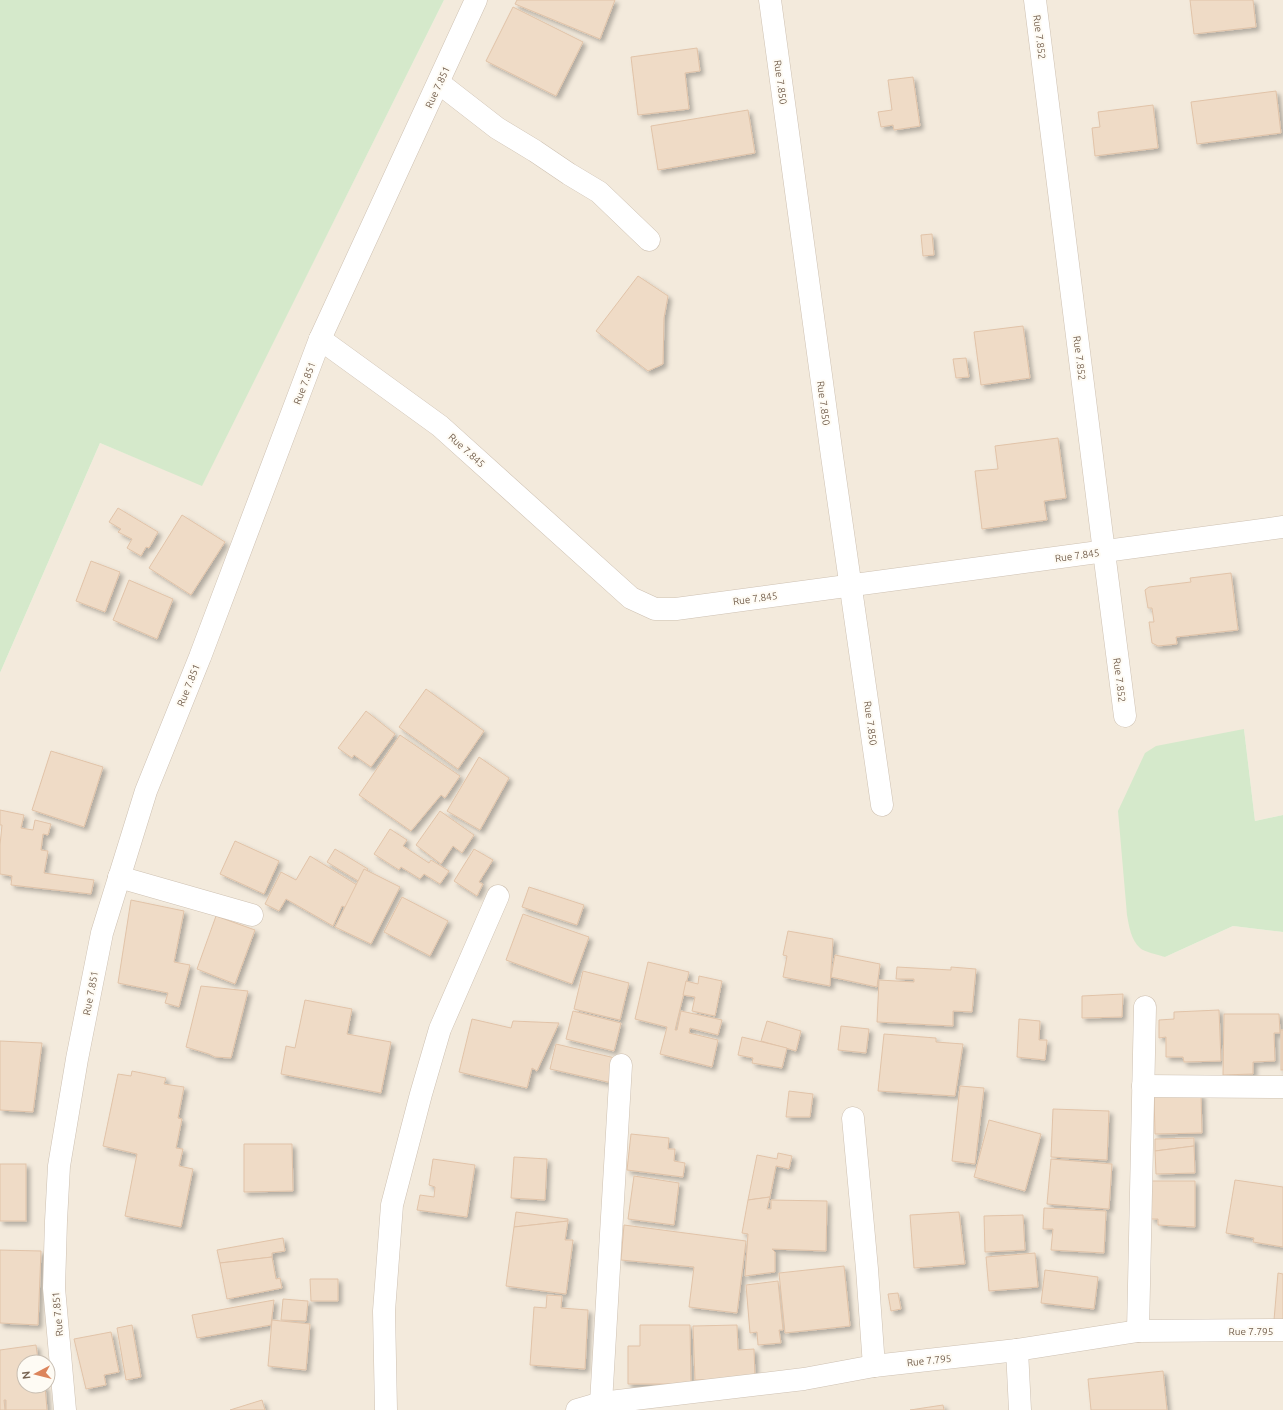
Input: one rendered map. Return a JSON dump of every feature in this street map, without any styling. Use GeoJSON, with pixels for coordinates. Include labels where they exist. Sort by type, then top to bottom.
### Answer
{"type":"FeatureCollection","features":[{"type":"Feature","properties":{"kind":"street","name":"Rue 7.851"},"geometry":{"type":"LineString","coordinates":[[65,1410],[54,1288],[59,1166],[77,1059],[102,933],[146,790],[200,657],[320,339],[476,0]]}},
{"type":"Feature","properties":{"kind":"street","name":"Rue 7.850"},"geometry":{"type":"LineString","coordinates":[[770,0],[830,448],[882,805]]}},
{"type":"Feature","properties":{"kind":"street","name":"Rue 7.852"},"geometry":{"type":"LineString","coordinates":[[1036,0],[1125,716]]}},
{"type":"Feature","properties":{"kind":"street"},"geometry":{"type":"LineString","coordinates":[[439,83],[497,128],[599,192],[649,240]]}},
{"type":"Feature","properties":{"kind":"street","name":"Rue 7.845"},"geometry":{"type":"LineString","coordinates":[[320,339],[440,426],[631,598],[655,609],[676,609],[1283,527]]}},
{"type":"Feature","properties":{"kind":"street"},"geometry":{"type":"LineString","coordinates":[[119,877],[252,915]]}},
{"type":"Feature","properties":{"kind":"street"},"geometry":{"type":"LineString","coordinates":[[386,1410],[384,1311],[392,1206],[421,1094],[440,1030],[498,896]]}},
{"type":"Feature","properties":{"kind":"street"},"geometry":{"type":"LineString","coordinates":[[1138,1331],[1145,1007]]}},
{"type":"Feature","properties":{"kind":"street"},"geometry":{"type":"LineString","coordinates":[[601,1403],[621,1065]]}},
{"type":"Feature","properties":{"kind":"street"},"geometry":{"type":"LineString","coordinates":[[1143,1086],[1283,1087]]}},
{"type":"Feature","properties":{"kind":"street"},"geometry":{"type":"LineString","coordinates":[[853,1118],[867,1269],[874,1366]]}},
{"type":"Feature","properties":{"kind":"street","name":"Rue 7.795"},"geometry":{"type":"LineString","coordinates":[[578,1410],[601,1403],[804,1379],[874,1366],[1017,1350],[1138,1331],[1283,1330]]}},
{"type":"Feature","properties":{"kind":"street"},"geometry":{"type":"LineString","coordinates":[[1017,1350],[1020,1410]]}},
{"type":"Feature","properties":{"kind":"shaded area"},"geometry":{"type":"Polygon","coordinates":[[[444,0],[1283,0],[1283,815],[1255,821],[1244,729],[1165,957],[1233,926],[1283,932],[1283,1410],[0,1410],[0,673],[100,443],[202,485],[444,0]]]}},
{"type":"Feature","properties":{"kind":"green space"},"geometry":{"type":"Polygon","coordinates":[[[0,0],[444,0],[202,486],[100,443],[0,673],[0,0]]]}},
{"type":"Feature","properties":{"kind":"green space"},"geometry":{"type":"Polygon","coordinates":[[[1244,729],[1255,821],[1283,815],[1283,932],[1233,926],[1165,957],[1145,951],[1134,941],[1127,915],[1118,811],[1145,753],[1156,746],[1244,729]]]}},
{"type":"Feature","properties":{"kind":"building"},"geometry":{"type":"Polygon","coordinates":[[[517,0],[615,0],[600,39],[515,4],[517,0]]]}},
{"type":"Feature","properties":{"kind":"building"},"geometry":{"type":"Polygon","coordinates":[[[1190,0],[1253,0],[1256,27],[1194,34],[1190,0]]]}},
{"type":"Feature","properties":{"kind":"building"},"geometry":{"type":"Polygon","coordinates":[[[513,7],[583,42],[556,96],[486,61],[513,7]]]}},
{"type":"Feature","properties":{"kind":"building"},"geometry":{"type":"Polygon","coordinates":[[[697,48],[700,71],[685,73],[689,109],[638,115],[631,57],[697,48]]]}},
{"type":"Feature","properties":{"kind":"building"},"geometry":{"type":"Polygon","coordinates":[[[913,77],[920,126],[894,130],[893,125],[881,127],[878,112],[892,110],[888,80],[913,77]]]}},
{"type":"Feature","properties":{"kind":"building"},"geometry":{"type":"Polygon","coordinates":[[[1276,91],[1281,133],[1197,144],[1191,102],[1276,91]]]}},
{"type":"Feature","properties":{"kind":"building"},"geometry":{"type":"Polygon","coordinates":[[[1153,105],[1158,148],[1095,156],[1092,128],[1100,127],[1098,112],[1153,105]]]}},
{"type":"Feature","properties":{"kind":"building"},"geometry":{"type":"Polygon","coordinates":[[[748,110],[755,153],[658,170],[651,126],[748,110]]]}},
{"type":"Feature","properties":{"kind":"building"},"geometry":{"type":"Polygon","coordinates":[[[932,234],[934,255],[923,256],[921,235],[932,234]]]}},
{"type":"Feature","properties":{"kind":"building"},"geometry":{"type":"Polygon","coordinates":[[[638,276],[668,296],[664,318],[663,364],[648,371],[596,331],[638,276]]]}},
{"type":"Feature","properties":{"kind":"building"},"geometry":{"type":"Polygon","coordinates":[[[1023,326],[1030,378],[981,385],[974,332],[1023,326]]]}},
{"type":"Feature","properties":{"kind":"building"},"geometry":{"type":"Polygon","coordinates":[[[966,358],[969,377],[956,378],[953,359],[966,358]]]}},
{"type":"Feature","properties":{"kind":"building"},"geometry":{"type":"Polygon","coordinates":[[[1058,438],[1066,498],[1044,501],[1047,520],[982,529],[975,471],[998,469],[995,446],[1058,438]]]}},
{"type":"Feature","properties":{"kind":"building"},"geometry":{"type":"Polygon","coordinates":[[[118,508],[158,532],[149,548],[146,547],[141,556],[127,548],[132,539],[118,532],[121,529],[109,522],[118,508]]]}},
{"type":"Feature","properties":{"kind":"building"},"geometry":{"type":"Polygon","coordinates":[[[182,515],[225,542],[191,595],[149,568],[182,515]]]}},
{"type":"Feature","properties":{"kind":"building"},"geometry":{"type":"Polygon","coordinates":[[[91,561],[120,572],[105,612],[76,601],[91,561]]]}},
{"type":"Feature","properties":{"kind":"building"},"geometry":{"type":"Polygon","coordinates":[[[1231,573],[1238,630],[1176,637],[1177,644],[1158,646],[1152,643],[1149,622],[1154,622],[1152,608],[1148,608],[1145,590],[1149,587],[1191,582],[1190,578],[1231,573]]]}},
{"type":"Feature","properties":{"kind":"building"},"geometry":{"type":"Polygon","coordinates":[[[129,580],[173,599],[157,639],[113,620],[129,580]]]}},
{"type":"Feature","properties":{"kind":"building"},"geometry":{"type":"Polygon","coordinates":[[[426,689],[484,731],[458,769],[399,727],[426,689]]]}},
{"type":"Feature","properties":{"kind":"building"},"geometry":{"type":"Polygon","coordinates":[[[366,711],[395,734],[371,767],[354,755],[352,758],[338,748],[366,711]]]}},
{"type":"Feature","properties":{"kind":"building"},"geometry":{"type":"Polygon","coordinates":[[[400,735],[460,776],[445,798],[441,795],[411,831],[359,795],[400,735]]]}},
{"type":"Feature","properties":{"kind":"building"},"geometry":{"type":"Polygon","coordinates":[[[51,751],[103,767],[84,827],[32,810],[51,751]]]}},
{"type":"Feature","properties":{"kind":"building"},"geometry":{"type":"Polygon","coordinates":[[[479,757],[509,778],[480,830],[447,811],[479,757]]]}},
{"type":"Feature","properties":{"kind":"building"},"geometry":{"type":"Polygon","coordinates":[[[0,810],[24,815],[21,828],[33,830],[35,820],[51,824],[48,835],[43,834],[41,850],[48,851],[44,873],[94,880],[91,894],[11,885],[12,876],[0,874],[2,825],[0,825],[0,810]]]}},
{"type":"Feature","properties":{"kind":"building"},"geometry":{"type":"Polygon","coordinates":[[[440,811],[474,835],[462,853],[453,846],[441,864],[416,845],[440,811]]]}},
{"type":"Feature","properties":{"kind":"building"},"geometry":{"type":"Polygon","coordinates":[[[390,829],[407,840],[403,846],[429,863],[431,860],[449,871],[440,884],[424,874],[420,879],[401,867],[399,870],[374,854],[390,829]]]}},
{"type":"Feature","properties":{"kind":"building"},"geometry":{"type":"Polygon","coordinates":[[[235,841],[279,861],[264,894],[220,874],[235,841]]]}},
{"type":"Feature","properties":{"kind":"building"},"geometry":{"type":"Polygon","coordinates":[[[335,849],[368,869],[360,882],[327,862],[335,849]]]}},
{"type":"Feature","properties":{"kind":"building"},"geometry":{"type":"Polygon","coordinates":[[[474,849],[493,860],[479,882],[483,884],[477,896],[454,881],[474,849]]]}},
{"type":"Feature","properties":{"kind":"building"},"geometry":{"type":"Polygon","coordinates":[[[310,856],[357,885],[347,908],[342,906],[333,926],[286,899],[279,911],[265,904],[281,872],[296,880],[310,856]]]}},
{"type":"Feature","properties":{"kind":"building"},"geometry":{"type":"Polygon","coordinates":[[[364,869],[400,887],[371,944],[335,927],[364,869]]]}},
{"type":"Feature","properties":{"kind":"building"},"geometry":{"type":"Polygon","coordinates":[[[529,887],[584,905],[577,925],[522,907],[529,887]]]}},
{"type":"Feature","properties":{"kind":"building"},"geometry":{"type":"Polygon","coordinates":[[[402,897],[448,921],[430,956],[384,932],[402,897]]]}},
{"type":"Feature","properties":{"kind":"building"},"geometry":{"type":"Polygon","coordinates":[[[131,900],[184,911],[174,962],[190,965],[179,1007],[165,1003],[168,993],[118,983],[131,900]]]}},
{"type":"Feature","properties":{"kind":"building"},"geometry":{"type":"Polygon","coordinates":[[[523,914],[589,937],[572,984],[506,960],[523,914]]]}},
{"type":"Feature","properties":{"kind":"building"},"geometry":{"type":"Polygon","coordinates":[[[216,916],[255,930],[235,984],[197,969],[216,916]]]}},
{"type":"Feature","properties":{"kind":"building"},"geometry":{"type":"Polygon","coordinates":[[[788,931],[833,939],[830,986],[783,977],[787,956],[783,955],[788,931]]]}},
{"type":"Feature","properties":{"kind":"building"},"geometry":{"type":"Polygon","coordinates":[[[835,955],[880,964],[877,987],[831,977],[835,955]]]}},
{"type":"Feature","properties":{"kind":"building"},"geometry":{"type":"Polygon","coordinates":[[[648,962],[689,972],[675,1030],[677,1030],[681,1011],[722,1020],[718,1035],[690,1028],[689,1033],[718,1040],[712,1067],[660,1054],[667,1027],[635,1019],[648,962]]]}},
{"type":"Feature","properties":{"kind":"building"},"geometry":{"type":"Polygon","coordinates":[[[897,967],[951,970],[951,967],[976,969],[972,1012],[953,1011],[953,1026],[877,1022],[879,980],[914,982],[914,979],[896,979],[897,967]]]}},
{"type":"Feature","properties":{"kind":"building"},"geometry":{"type":"Polygon","coordinates":[[[583,971],[629,983],[620,1020],[574,1009],[583,971]]]}},
{"type":"Feature","properties":{"kind":"building"},"geometry":{"type":"Polygon","coordinates":[[[699,976],[722,981],[715,1016],[692,1011],[695,997],[683,995],[686,981],[698,984],[699,976]]]}},
{"type":"Feature","properties":{"kind":"building"},"geometry":{"type":"Polygon","coordinates":[[[201,986],[248,991],[231,1058],[215,1057],[186,1047],[201,986]]]}},
{"type":"Feature","properties":{"kind":"building"},"geometry":{"type":"Polygon","coordinates":[[[1123,994],[1122,1017],[1082,1018],[1082,996],[1123,994]]]}},
{"type":"Feature","properties":{"kind":"building"},"geometry":{"type":"Polygon","coordinates":[[[305,1000],[352,1009],[347,1034],[391,1042],[381,1093],[281,1074],[286,1046],[295,1048],[305,1000]]]}},
{"type":"Feature","properties":{"kind":"building"},"geometry":{"type":"Polygon","coordinates":[[[1219,1010],[1221,1061],[1184,1062],[1183,1057],[1166,1057],[1166,1037],[1159,1038],[1159,1020],[1174,1019],[1174,1012],[1219,1010]]]}},
{"type":"Feature","properties":{"kind":"building"},"geometry":{"type":"Polygon","coordinates":[[[573,1011],[621,1023],[614,1051],[566,1039],[573,1011]]]}},
{"type":"Feature","properties":{"kind":"building"},"geometry":{"type":"Polygon","coordinates":[[[1224,1014],[1279,1014],[1280,1033],[1274,1033],[1275,1061],[1253,1062],[1253,1074],[1223,1075],[1224,1014]]]}},
{"type":"Feature","properties":{"kind":"building"},"geometry":{"type":"Polygon","coordinates":[[[472,1019],[511,1028],[513,1021],[559,1023],[537,1071],[532,1068],[527,1088],[459,1072],[472,1019]]]}},
{"type":"Feature","properties":{"kind":"building"},"geometry":{"type":"Polygon","coordinates":[[[1019,1019],[1040,1021],[1039,1040],[1047,1040],[1045,1060],[1017,1057],[1019,1019]]]}},
{"type":"Feature","properties":{"kind":"building"},"geometry":{"type":"Polygon","coordinates":[[[767,1021],[801,1031],[796,1051],[761,1041],[767,1021]]]}},
{"type":"Feature","properties":{"kind":"building"},"geometry":{"type":"Polygon","coordinates":[[[841,1026],[869,1029],[866,1053],[838,1050],[841,1026]]]}},
{"type":"Feature","properties":{"kind":"building"},"geometry":{"type":"Polygon","coordinates":[[[1281,1030],[1283,1030],[1283,1070],[1281,1070],[1281,1030]]]}},
{"type":"Feature","properties":{"kind":"building"},"geometry":{"type":"Polygon","coordinates":[[[884,1034],[936,1038],[936,1042],[963,1044],[955,1096],[878,1091],[884,1034]]]}},
{"type":"Feature","properties":{"kind":"building"},"geometry":{"type":"Polygon","coordinates":[[[742,1037],[787,1048],[782,1068],[752,1063],[753,1058],[738,1055],[742,1037]]]}},
{"type":"Feature","properties":{"kind":"building"},"geometry":{"type":"Polygon","coordinates":[[[0,1041],[42,1043],[33,1112],[0,1110],[0,1041]]]}},
{"type":"Feature","properties":{"kind":"building"},"geometry":{"type":"Polygon","coordinates":[[[556,1044],[615,1058],[612,1083],[550,1069],[556,1044]]]}},
{"type":"Feature","properties":{"kind":"building"},"geometry":{"type":"Polygon","coordinates":[[[132,1071],[166,1078],[164,1084],[184,1087],[178,1118],[182,1119],[176,1148],[183,1149],[179,1166],[193,1169],[181,1227],[125,1216],[137,1154],[103,1146],[118,1074],[131,1076],[132,1071]]]}},
{"type":"Feature","properties":{"kind":"building"},"geometry":{"type":"Polygon","coordinates":[[[960,1086],[984,1088],[975,1164],[952,1161],[960,1086]]]}},
{"type":"Feature","properties":{"kind":"building"},"geometry":{"type":"Polygon","coordinates":[[[789,1091],[813,1094],[810,1117],[786,1117],[789,1091]]]}},
{"type":"Feature","properties":{"kind":"building"},"geometry":{"type":"Polygon","coordinates":[[[1201,1094],[1202,1133],[1155,1134],[1154,1095],[1201,1094]]]}},
{"type":"Feature","properties":{"kind":"building"},"geometry":{"type":"Polygon","coordinates":[[[1053,1109],[1109,1111],[1107,1160],[1051,1157],[1053,1109]]]}},
{"type":"Feature","properties":{"kind":"building"},"geometry":{"type":"Polygon","coordinates":[[[989,1120],[1041,1134],[1025,1191],[974,1177],[989,1120]]]}},
{"type":"Feature","properties":{"kind":"building"},"geometry":{"type":"Polygon","coordinates":[[[631,1134],[669,1138],[668,1149],[675,1149],[674,1161],[685,1163],[683,1177],[627,1170],[631,1134]]]}},
{"type":"Feature","properties":{"kind":"building"},"geometry":{"type":"Polygon","coordinates":[[[1194,1138],[1194,1146],[1155,1151],[1155,1139],[1194,1138]]]}},
{"type":"Feature","properties":{"kind":"building"},"geometry":{"type":"Polygon","coordinates":[[[244,1144],[292,1144],[293,1191],[244,1192],[244,1144]]]}},
{"type":"Feature","properties":{"kind":"building"},"geometry":{"type":"Polygon","coordinates":[[[1194,1146],[1195,1173],[1156,1174],[1155,1151],[1194,1146]]]}},
{"type":"Feature","properties":{"kind":"building"},"geometry":{"type":"Polygon","coordinates":[[[778,1153],[792,1156],[789,1169],[776,1166],[770,1197],[748,1200],[757,1155],[777,1159],[778,1153]]]}},
{"type":"Feature","properties":{"kind":"building"},"geometry":{"type":"Polygon","coordinates":[[[514,1157],[547,1159],[545,1200],[511,1198],[514,1157]]]}},
{"type":"Feature","properties":{"kind":"building"},"geometry":{"type":"Polygon","coordinates":[[[433,1159],[475,1165],[467,1217],[417,1210],[420,1195],[434,1197],[435,1187],[429,1185],[433,1159]]]}},
{"type":"Feature","properties":{"kind":"building"},"geometry":{"type":"Polygon","coordinates":[[[1051,1159],[1112,1164],[1109,1209],[1047,1204],[1051,1159]]]}},
{"type":"Feature","properties":{"kind":"building"},"geometry":{"type":"Polygon","coordinates":[[[0,1164],[26,1164],[26,1221],[0,1221],[0,1164]]]}},
{"type":"Feature","properties":{"kind":"building"},"geometry":{"type":"Polygon","coordinates":[[[634,1176],[679,1183],[674,1225],[628,1219],[634,1176]]]}},
{"type":"Feature","properties":{"kind":"building"},"geometry":{"type":"Polygon","coordinates":[[[1235,1180],[1283,1187],[1283,1247],[1253,1242],[1254,1238],[1226,1233],[1235,1180]]]}},
{"type":"Feature","properties":{"kind":"building"},"geometry":{"type":"Polygon","coordinates":[[[1150,1181],[1195,1181],[1195,1227],[1158,1225],[1158,1219],[1151,1219],[1150,1181]]]}},
{"type":"Feature","properties":{"kind":"building"},"geometry":{"type":"Polygon","coordinates":[[[770,1197],[767,1209],[771,1209],[771,1200],[827,1201],[826,1251],[772,1249],[775,1252],[775,1272],[745,1276],[748,1234],[742,1233],[748,1200],[770,1197]]]}},
{"type":"Feature","properties":{"kind":"building"},"geometry":{"type":"Polygon","coordinates":[[[1044,1208],[1106,1211],[1104,1253],[1051,1250],[1053,1229],[1043,1229],[1044,1208]]]}},
{"type":"Feature","properties":{"kind":"building"},"geometry":{"type":"Polygon","coordinates":[[[516,1212],[568,1219],[568,1221],[514,1227],[516,1212]]]}},
{"type":"Feature","properties":{"kind":"building"},"geometry":{"type":"Polygon","coordinates":[[[959,1212],[965,1264],[914,1268],[910,1215],[959,1212]]]}},
{"type":"Feature","properties":{"kind":"building"},"geometry":{"type":"Polygon","coordinates":[[[1023,1215],[1025,1250],[985,1252],[984,1216],[1023,1215]]]}},
{"type":"Feature","properties":{"kind":"building"},"geometry":{"type":"Polygon","coordinates":[[[568,1221],[565,1240],[573,1240],[566,1294],[506,1286],[514,1227],[568,1221]]]}},
{"type":"Feature","properties":{"kind":"building"},"geometry":{"type":"Polygon","coordinates":[[[624,1225],[746,1241],[737,1313],[689,1307],[694,1267],[621,1260],[624,1225]]]}},
{"type":"Feature","properties":{"kind":"building"},"geometry":{"type":"Polygon","coordinates":[[[283,1238],[285,1251],[272,1253],[272,1257],[220,1263],[217,1250],[283,1238]]]}},
{"type":"Feature","properties":{"kind":"building"},"geometry":{"type":"Polygon","coordinates":[[[0,1250],[41,1251],[38,1325],[0,1323],[0,1250]]]}},
{"type":"Feature","properties":{"kind":"building"},"geometry":{"type":"Polygon","coordinates":[[[1035,1253],[1038,1287],[989,1291],[986,1257],[1035,1253]]]}},
{"type":"Feature","properties":{"kind":"building"},"geometry":{"type":"Polygon","coordinates":[[[272,1257],[276,1279],[280,1278],[282,1288],[227,1299],[220,1263],[272,1257]]]}},
{"type":"Feature","properties":{"kind":"building"},"geometry":{"type":"Polygon","coordinates":[[[844,1266],[850,1326],[785,1333],[779,1273],[844,1266]]]}},
{"type":"Feature","properties":{"kind":"building"},"geometry":{"type":"Polygon","coordinates":[[[1045,1270],[1098,1277],[1094,1309],[1041,1303],[1045,1270]]]}},
{"type":"Feature","properties":{"kind":"building"},"geometry":{"type":"Polygon","coordinates":[[[1278,1273],[1283,1274],[1283,1321],[1274,1320],[1278,1273]]]}},
{"type":"Feature","properties":{"kind":"building"},"geometry":{"type":"Polygon","coordinates":[[[310,1279],[338,1279],[338,1301],[311,1301],[310,1279]]]}},
{"type":"Feature","properties":{"kind":"building"},"geometry":{"type":"Polygon","coordinates":[[[778,1281],[783,1330],[779,1330],[781,1343],[758,1345],[757,1332],[750,1333],[746,1285],[778,1281]]]}},
{"type":"Feature","properties":{"kind":"building"},"geometry":{"type":"Polygon","coordinates":[[[898,1293],[901,1309],[891,1311],[888,1294],[898,1293]]]}},
{"type":"Feature","properties":{"kind":"building"},"geometry":{"type":"Polygon","coordinates":[[[547,1295],[562,1296],[561,1308],[588,1310],[585,1369],[530,1365],[534,1307],[546,1308],[547,1295]]]}},
{"type":"Feature","properties":{"kind":"building"},"geometry":{"type":"Polygon","coordinates":[[[283,1299],[308,1301],[306,1321],[281,1320],[283,1299]]]}},
{"type":"Feature","properties":{"kind":"building"},"geometry":{"type":"Polygon","coordinates":[[[274,1300],[271,1325],[197,1338],[192,1315],[274,1300]]]}},
{"type":"Feature","properties":{"kind":"building"},"geometry":{"type":"Polygon","coordinates":[[[272,1320],[310,1324],[306,1370],[268,1366],[272,1320]]]}},
{"type":"Feature","properties":{"kind":"building"},"geometry":{"type":"Polygon","coordinates":[[[132,1325],[141,1377],[126,1380],[117,1328],[132,1325]]]}},
{"type":"Feature","properties":{"kind":"building"},"geometry":{"type":"Polygon","coordinates":[[[640,1325],[690,1325],[691,1384],[628,1384],[628,1346],[640,1346],[640,1325]]]}},
{"type":"Feature","properties":{"kind":"building"},"geometry":{"type":"Polygon","coordinates":[[[737,1325],[738,1350],[754,1349],[755,1378],[695,1380],[693,1326],[737,1325]]]}},
{"type":"Feature","properties":{"kind":"building"},"geometry":{"type":"Polygon","coordinates":[[[111,1332],[119,1372],[104,1375],[106,1385],[86,1389],[74,1339],[111,1332]]]}},
{"type":"Feature","properties":{"kind":"building"},"geometry":{"type":"Polygon","coordinates":[[[36,1345],[37,1354],[16,1354],[16,1394],[46,1394],[47,1410],[6,1410],[6,1400],[4,1400],[5,1410],[0,1410],[0,1350],[36,1345]]]}},
{"type":"Feature","properties":{"kind":"building"},"geometry":{"type":"Polygon","coordinates":[[[1163,1371],[1167,1410],[1091,1410],[1088,1379],[1163,1371]]]}},
{"type":"Feature","properties":{"kind":"building"},"geometry":{"type":"Polygon","coordinates":[[[262,1400],[265,1410],[230,1410],[262,1400]]]}},
{"type":"Feature","properties":{"kind":"building"},"geometry":{"type":"Polygon","coordinates":[[[943,1405],[944,1410],[910,1410],[943,1405]]]}}]}
